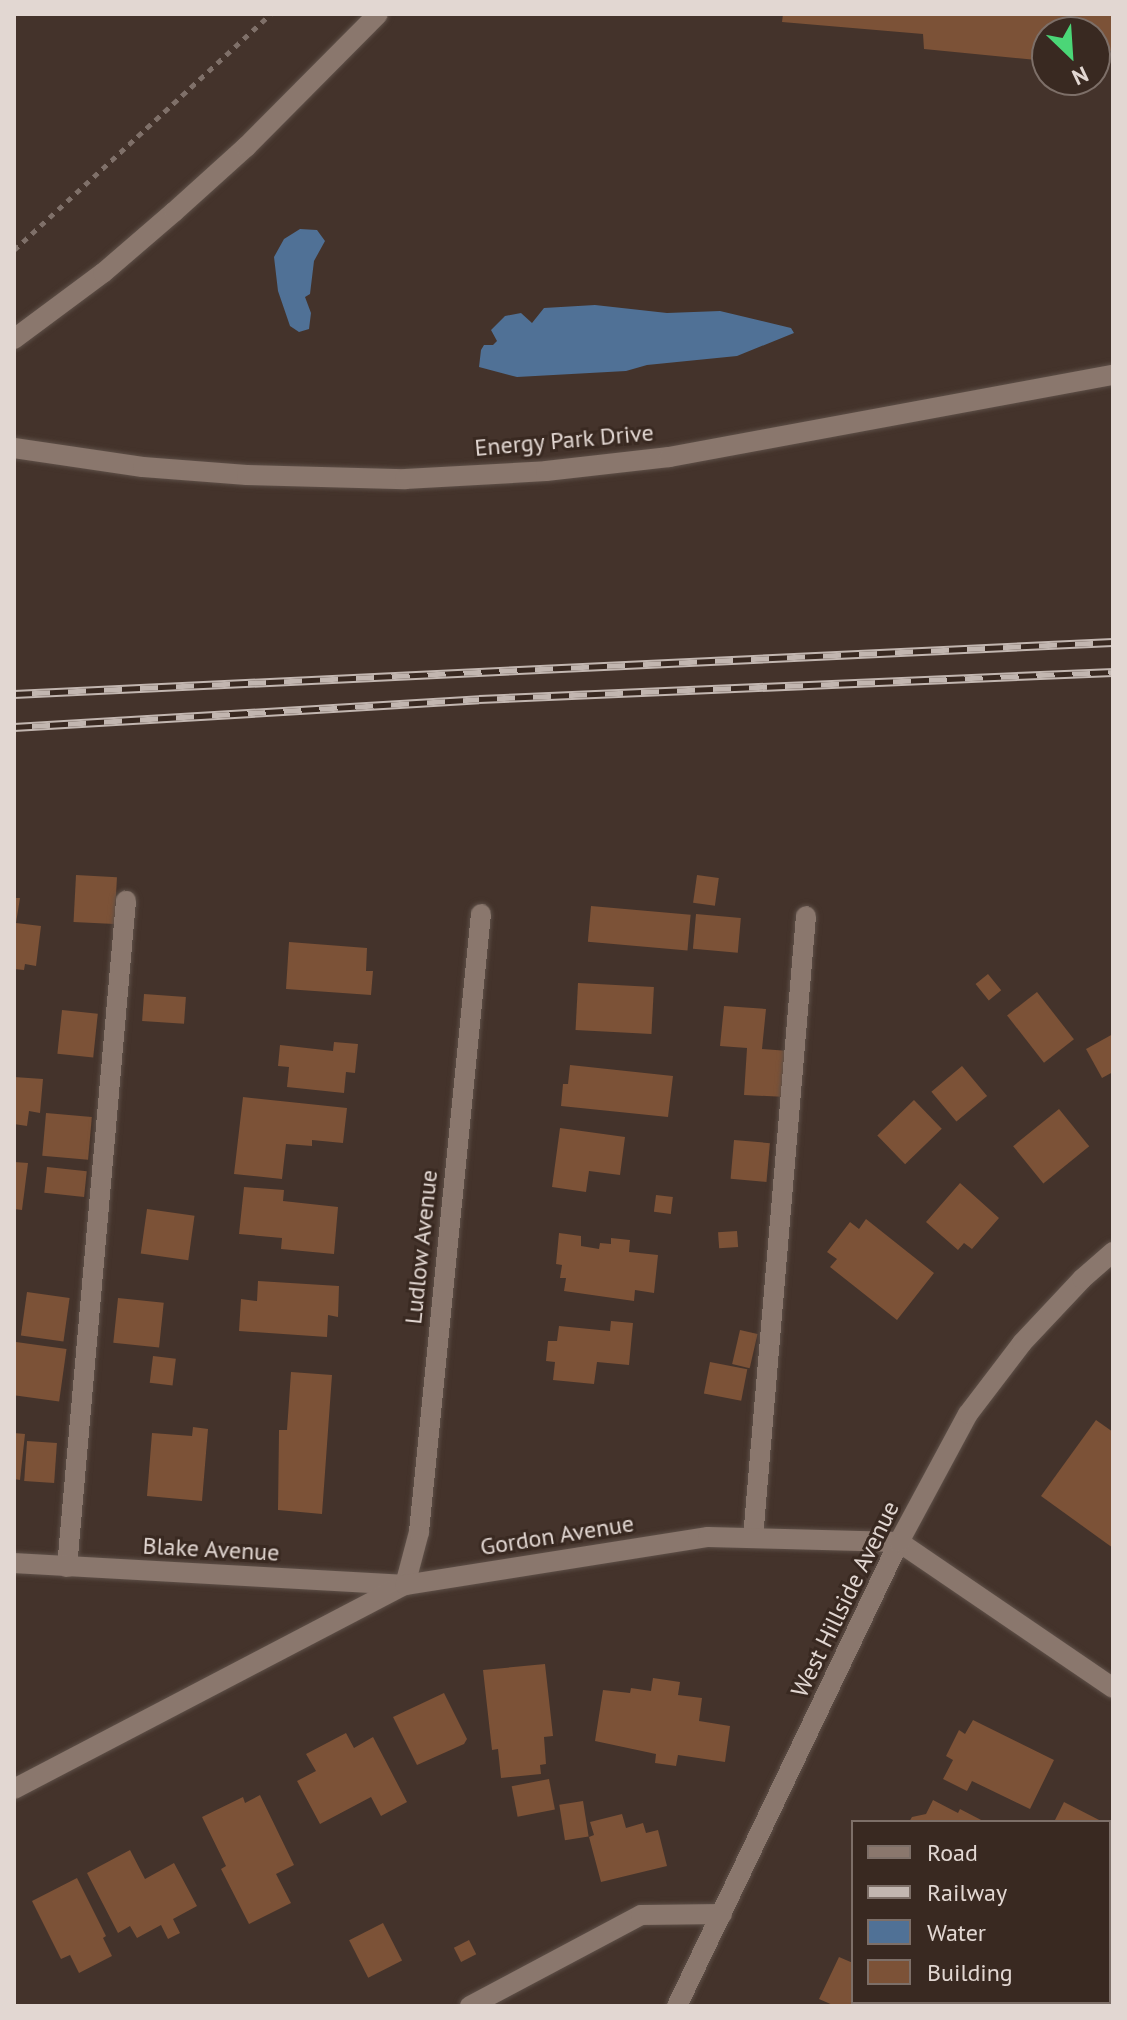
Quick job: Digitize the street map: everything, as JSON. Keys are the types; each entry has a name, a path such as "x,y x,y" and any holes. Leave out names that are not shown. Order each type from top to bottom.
{"street":[{"path":"14,339 103,273 174,212 310,84 378,14"},
{"name":"Energy Park Drive","path":"14,448 143,467 247,475 405,479 546,471 669,457 1113,375"},
{"path":"67,1567 126,901"},
{"name":"Ludlow Avenue","path":"405,1585 419,1532 481,914"},
{"path":"753,1538 806,916"},
{"name":"West Hillside Avenue","path":"677,2006 899,1542 968,1414 1022,1343 1082,1279 1113,1252"},
{"name":"Gordon Avenue","path":"14,1789 405,1585 708,1537 899,1542"},
{"path":"899,1542 1113,1688"},
{"name":"Blake Avenue","path":"14,1563 405,1585"},
{"path":"470,2006 641,1915 722,1914"}],"path":[{"path":"14,250 271,14"}],"water":[{"path":"300,229 317,230 325,241 314,261 310,294 305,297 311,313 309,329 299,332 290,326 278,291 274,257 284,239"},
{"path":"595,305 667,313 720,311 791,328 794,333 737,356 647,365 626,371 517,377 479,367 484,345 493,345 497,341 491,330 505,316 521,313 532,323 544,308"}],"building":[{"path":"783,14 1113,14 1113,51 1111,16 1031,16 1031,59 924,49 923,34 782,22"},
{"path":"76,875 117,877 114,924 74,922"},
{"path":"697,875 719,878 715,906 693,903"},
{"path":"14,898 20,898 16,923 41,926 36,966 25,964 24,970 14,969"},
{"path":"591,906 691,915 687,951 588,942"},
{"path":"696,914 741,918 738,953 693,949"},
{"path":"289,942 367,948 366,971 373,971 371,995 286,989"},
{"path":"988,974 1001,990 989,1000 976,984"},
{"path":"578,983 654,987 651,1034 576,1030"},
{"path":"1037,992 1074,1039 1044,1063 1007,1015"},
{"path":"144,994 186,997 184,1024 142,1021"},
{"path":"724,1006 766,1009 762,1049 789,1051 786,1097 744,1095 747,1048 720,1046"},
{"path":"62,1010 98,1014 93,1058 57,1054"},
{"path":"1113,1034 1113,1072 1102,1078 1086,1049"},
{"path":"334,1042 358,1044 355,1073 346,1072 344,1093 287,1087 289,1067 278,1066 280,1045 333,1051"},
{"path":"570,1065 673,1076 668,1117 561,1106 563,1084 568,1084"},
{"path":"962,1066 987,1096 956,1122 931,1092"},
{"path":"14,1077 43,1079 40,1113 29,1111 27,1126 14,1124"},
{"path":"243,1097 347,1108 343,1143 312,1140 312,1146 286,1144 282,1179 234,1174"},
{"path":"914,1100 942,1129 905,1164 877,1135"},
{"path":"1059,1109 1089,1146 1043,1183 1013,1146"},
{"path":"46,1113 92,1117 88,1160 42,1156"},
{"path":"560,1128 625,1137 620,1175 589,1171 586,1192 552,1187"},
{"path":"734,1140 770,1143 766,1182 731,1179"},
{"path":"14,1162 28,1163 22,1210 14,1209"},
{"path":"47,1167 87,1171 84,1197 44,1193"},
{"path":"960,1183 999,1218 972,1249 964,1243 958,1250 926,1222"},
{"path":"244,1187 284,1190 283,1201 338,1207 334,1254 281,1249 282,1238 239,1234"},
{"path":"656,1195 673,1197 671,1214 654,1212"},
{"path":"147,1209 195,1216 188,1260 141,1254"},
{"path":"866,1219 934,1273 897,1320 830,1267 837,1259 827,1252 850,1222 859,1229"},
{"path":"737,1231 738,1247 719,1248 718,1232"},
{"path":"559,1233 581,1236 581,1246 599,1249 600,1243 611,1244 611,1238 630,1240 629,1252 658,1255 654,1293 635,1290 634,1301 564,1291 566,1278 560,1278 562,1265 556,1264"},
{"path":"258,1281 339,1286 338,1317 328,1315 327,1337 239,1331 241,1299 257,1301"},
{"path":"27,1292 70,1298 63,1342 21,1336"},
{"path":"118,1298 164,1303 159,1348 113,1343"},
{"path":"611,1321 633,1323 629,1365 597,1362 594,1384 553,1380 555,1362 546,1361 548,1341 557,1341 559,1326 610,1331"},
{"path":"740,1330 758,1334 750,1368 732,1364"},
{"path":"16,1342 67,1349 59,1402 14,1395"},
{"path":"153,1356 176,1359 173,1386 150,1383"},
{"path":"710,1362 747,1369 741,1401 704,1393"},
{"path":"291,1372 332,1375 322,1514 278,1510 279,1430 287,1430"},
{"path":"1096,1420 1113,1432 1113,1548 1041,1496"},
{"path":"193,1427 208,1429 202,1501 147,1496 152,1433 192,1436"},
{"path":"14,1433 25,1434 20,1480 14,1479"},
{"path":"27,1441 57,1443 54,1483 24,1481"},
{"path":"545,1664 553,1736 544,1737 546,1764 540,1765 541,1774 501,1778 498,1749 492,1750 483,1670"},
{"path":"653,1678 680,1682 678,1695 702,1698 699,1721 730,1726 725,1762 678,1755 676,1766 655,1763 656,1754 595,1741 603,1690 630,1693 631,1688 651,1691"},
{"path":"444,1693 467,1739 464,1744 417,1765 393,1717"},
{"path":"973,1720 1054,1760 1030,1809 972,1781 967,1791 943,1779 953,1760 946,1756 959,1730 965,1734"},
{"path":"346,1733 354,1748 373,1737 407,1802 381,1816 371,1797 320,1824 297,1781 316,1771 306,1754"},
{"path":"549,1779 555,1809 518,1817 512,1786"},
{"path":"260,1795 294,1865 276,1874 291,1903 249,1924 221,1869 226,1866 202,1817 243,1797 245,1803"},
{"path":"933,1800 958,1813 960,1809 981,1820 910,1820 926,1814"},
{"path":"583,1801 589,1837 565,1840 559,1805"},
{"path":"1064,1802 1099,1820 1055,1820"},
{"path":"622,1814 626,1828 643,1823 646,1833 658,1830 667,1866 601,1882 589,1837 594,1835 590,1822"},
{"path":"130,1850 145,1879 174,1863 197,1906 173,1919 180,1933 168,1939 161,1925 137,1938 130,1926 118,1933 87,1873"},
{"path":"1113,1857 1113,1921 1111,1920"},
{"path":"77,1878 106,1936 103,1938 112,1956 79,1973 70,1955 61,1959 32,1901"},
{"path":"383,1923 402,1960 368,1978 349,1940"},
{"path":"469,1940 476,1954 461,1962 454,1948"},
{"path":"839,1957 851,1962 851,2004 924,2004 835,2006 819,1999"}],"railway":[{"path":"14,694 1113,642"},
{"path":"14,727 479,699 1113,672"}]}
